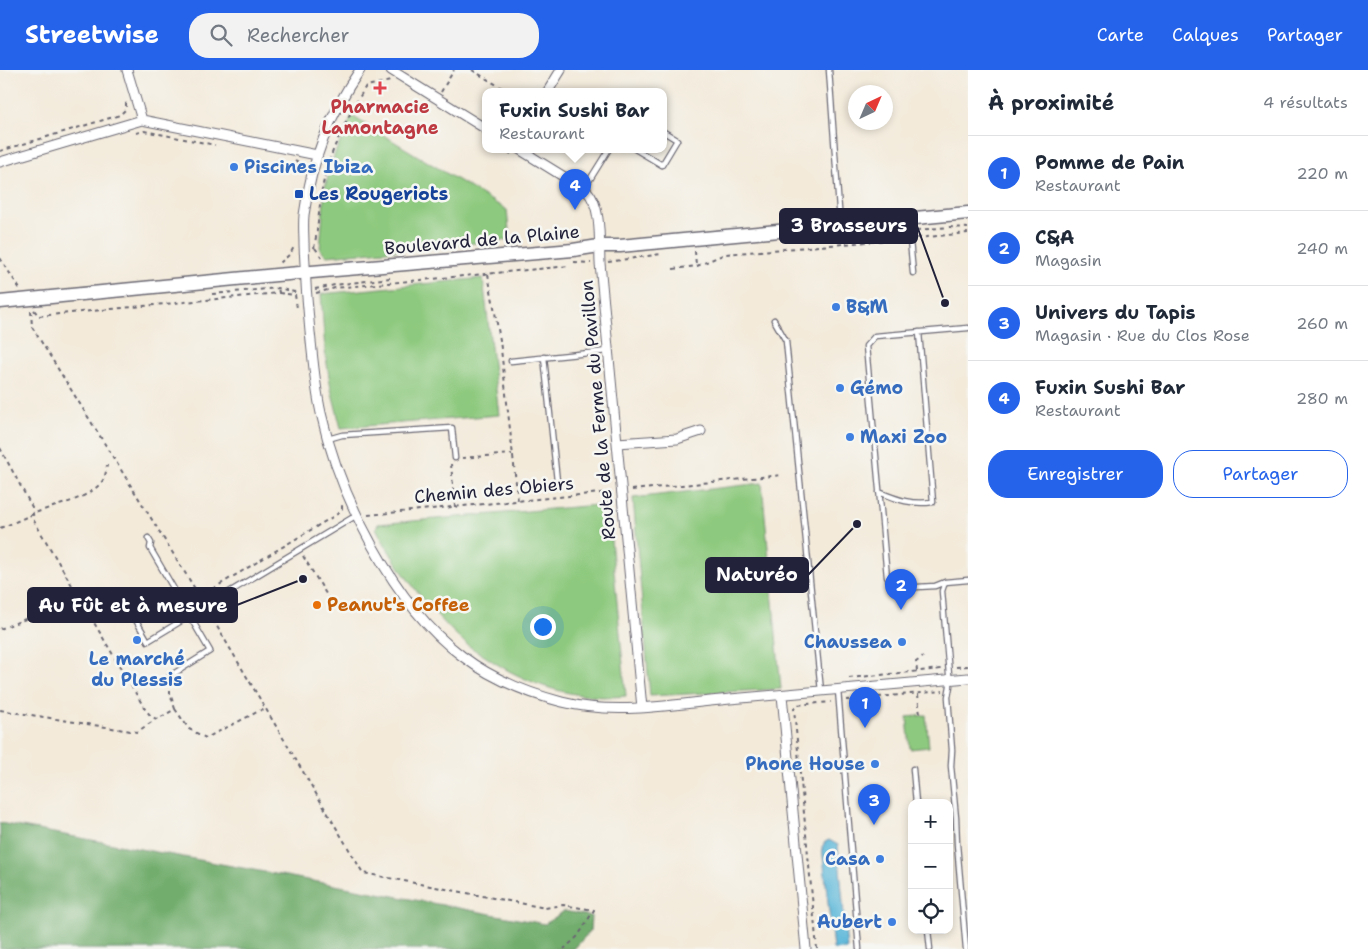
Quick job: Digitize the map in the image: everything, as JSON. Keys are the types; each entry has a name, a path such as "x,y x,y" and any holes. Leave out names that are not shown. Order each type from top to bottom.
{"main road":[{"name":"Boulevard de la Plaine","path":"0,302 276,270 305,273 573,250 599,246 620,246 968,213"}],"street":[{"path":"127,70 142,120"},
{"path":"360,70 339,104 317,155 304,218 305,273 316,383 328,439 349,498 396,584 436,633 460,655 502,680 562,702 602,709 642,708 968,678"},
{"path":"391,70 482,126"},
{"path":"550,88 561,70"},
{"path":"0,162 142,120 317,155"},
{"name":"Route de la Ferme du Pavillon","path":"526,153 584,189 592,196 596,208 642,708"},
{"path":"617,443 677,439 701,430"},
{"path":"782,695 806,949"}],"lane":[{"path":"829,70 840,224"},
{"path":"642,153 662,165 677,140 667,134"},
{"path":"584,189 606,153"},
{"path":"908,218 913,273"},
{"path":"774,320 786,340 821,692"},
{"path":"968,328 875,336 866,346 887,577 890,582 900,588 936,586 944,582 968,580"},
{"path":"879,492 900,501 918,504 933,502 919,332"},
{"path":"511,361 608,351"},
{"path":"544,357 557,481"},
{"path":"328,439 342,436 452,428 455,458"},
{"path":"174,590 133,615 148,641 358,516"},
{"path":"148,538 151,543 150,548 210,651 170,676"},
{"path":"944,582 942,591 950,680 948,697 952,750 951,766 966,949"},
{"path":"838,690 859,949"},
{"path":"913,769 916,799"},
{"path":"928,934 930,949"}],"path":[{"path":"437,98 454,70"},
{"path":"472,70 502,88"},
{"path":"294,248 314,248 322,188 336,144 351,111 366,86 392,81"},
{"path":"0,151 120,115 126,106 124,94"},
{"path":"128,135 144,131 222,146"},
{"path":"295,161 302,165 303,172"},
{"path":"673,269 697,266 725,254 968,233"},
{"path":"0,258 20,289 30,299 34,310 39,316 279,293 276,270 294,248 295,239"},
{"path":"725,248 725,254"},
{"path":"335,288 570,266"},
{"path":"488,274 500,340 518,501"},
{"path":"295,295 298,314"},
{"path":"30,299 32,327 199,596 203,608 363,873 545,908 563,905 594,910 578,936 564,949"},
{"path":"0,448 32,507 34,521 145,709 156,718"},
{"path":"455,507 450,459 513,454"},
{"path":"0,528 77,498 96,488 106,473 107,466"},
{"name":"Chemin des Obiers","path":"358,516 782,475"},
{"path":"199,596 339,513 342,509 342,501"},
{"path":"299,550 334,607"},
{"path":"0,629 79,598"},
{"path":"170,676 170,693 176,709 189,729 206,738 265,708"},
{"path":"0,710 137,732 156,718 176,709"}],"green space":[{"path":"352,116 507,210 510,240 327,256 320,249 325,187 335,153"},
{"path":"483,278 499,415 341,428 331,389 325,351 321,294"},
{"path":"762,483 781,689 650,696 633,498"},
{"path":"609,504 626,696 589,696 553,689 518,676 472,648 439,617 415,589 404,575 376,528 378,524"},
{"path":"926,715 929,747 910,749 907,717"},
{"path":"0,823 545,924 564,911 591,916 590,931 574,949 0,949"}],"water":[{"path":"829,840 838,845 847,949 833,949 822,847"}],"place":[{"name":"Pharmacie Lamontagne","path":"380,88"},
{"name":"Piscines Ibiza","path":"234,167"},
{"name":"Les Rougeriots","path":"299,194"},
{"name":"Fuxin Sushi Bar","path":"575,210"},
{"name":"3 Brasseurs","path":"945,303"},
{"name":"B&M","path":"836,307"},
{"name":"Gémo","path":"840,388"},
{"name":"Maxi Zoo","path":"850,437"},
{"name":"Naturéo","path":"857,524"},
{"name":"Au Fût et à mesure","path":"303,579"},
{"name":"Peanut's Coffee","path":"317,605"},
{"name":"C&A","path":"901,610"},
{"name":"Le marché du Plessis","path":"137,640"},
{"name":"Chaussea","path":"902,642"},
{"name":"Pomme de Pain","path":"865,728"},
{"name":"Phone House","path":"875,764"},
{"name":"Univers du Tapis","path":"874,825"},
{"name":"Casa","path":"880,859"},
{"name":"Aubert","path":"892,922"}]}
